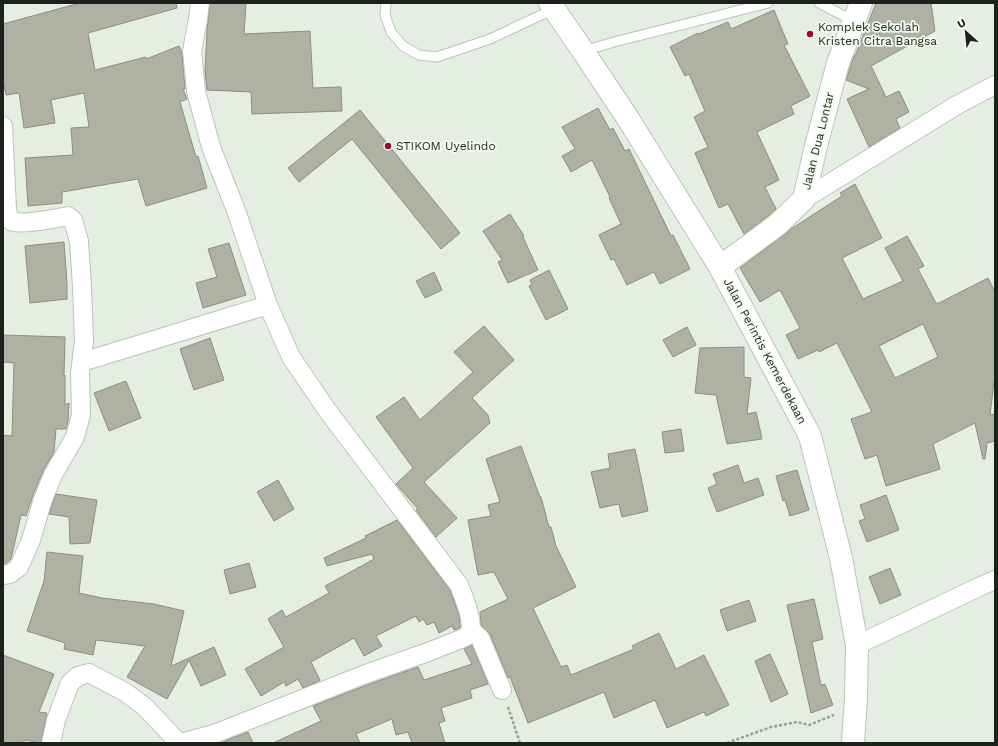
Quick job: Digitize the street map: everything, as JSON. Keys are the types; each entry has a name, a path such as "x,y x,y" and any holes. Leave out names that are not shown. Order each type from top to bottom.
{"street":[{"path":"51,743 56,720 70,683 78,676 89,673 124,692 145,707 180,743 214,734 363,675 461,639 467,636 471,630 471,620 467,605 459,585 327,410 291,357 268,304 237,213 211,147 196,91 192,51 200,3"},
{"name":"Jalan Perintis Kemerdekaan","path":"552,6 627,117 720,267 810,436 841,558 858,644 853,743"},
{"name":"Jalan Dua Lontar","path":"720,267 777,225 804,200 816,146 838,64 857,12"},
{"path":"804,200 957,105 995,86"},
{"path":"3,126 7,209 11,221 16,223 68,216 76,228 79,241 84,341 80,373 81,415 75,437 42,499 31,540 19,567 10,574 3,575"},
{"path":"82,362 268,304"},
{"path":"858,644 995,580"},
{"path":"471,630 480,638 502,690"}],"lane":[{"path":"386,3 385,15 391,32 403,46 419,55 438,57 490,39 552,6"},
{"path":"583,51 768,3"},
{"path":"819,3 857,12"}],"path":[{"path":"502,690 520,743"},
{"path":"726,743 771,727 797,722 809,725 856,706"}],"building":[{"path":"80,3 176,3 177,8 88,33 95,70 146,57 146,59 179,46 182,53 185,89 183,89 187,99 180,102 196,157 198,156 207,188 146,206 138,179 62,192 62,203 28,206 25,158 73,155 71,128 89,127 84,93 51,100 55,123 24,128 19,93 6,95 3,80 3,24"},
{"path":"210,3 246,3 244,34 310,31 313,88 341,87 342,111 252,114 251,92 207,90 205,71"},
{"path":"876,3 931,3 935,31 871,66 886,97 899,91 909,112 896,119 900,128 869,147 847,99 869,89 846,80 854,56"},
{"path":"774,10 788,44 784,45 810,96 791,106 794,114 757,132 779,180 765,187 776,209 744,234 728,204 719,208 695,153 708,147 694,117 705,111 689,74 685,76 670,47 698,33 699,34 728,22 731,29"},
{"path":"598,108 610,130 613,128 625,151 629,149 671,236 673,235 690,269 660,284 654,272 627,285 614,259 611,260 599,235 621,224 592,160 571,172 562,156 575,149 562,127"},
{"path":"360,110 460,233 441,249 352,139 299,182 288,168"},
{"path":"855,184 882,238 842,258 863,299 903,281 885,248 907,236 924,266 918,269 936,303 939,303 988,278 995,292 995,374 990,415 995,414 995,441 987,443 985,459 983,459 975,423 933,444 940,469 886,486 877,455 865,459 851,419 872,412 837,343 819,352 818,350 798,359 786,335 800,328 780,290 760,302 740,268 791,229 842,196 840,193","holes":["923,324 938,357 895,378 879,346"]},
{"path":"510,214 524,236 523,237 538,270 508,283 498,262 502,260 483,231"},
{"path":"64,242 67,299 30,303 25,246"},
{"path":"229,243 246,295 203,308 196,283 217,277 208,249"},
{"path":"549,270 568,309 546,320 529,286 532,284 530,280"},
{"path":"434,272 442,290 425,298 416,281"},
{"path":"484,326 514,360 472,398 488,415 490,423 424,482 457,518 436,537 416,510 418,509 396,484 413,468 376,417 404,397 420,420 473,372 454,352"},
{"path":"687,327 696,345 673,357 663,340"},
{"path":"3,335 65,337 65,405 69,403 66,429 56,429 54,452 43,471 26,516 21,515 11,559 5,564 3,564 3,435 12,436 14,363 3,362"},
{"path":"210,338 224,380 194,390 180,349"},
{"path":"744,347 744,377 751,378 747,414 756,412 762,439 727,444 716,395 695,393 700,348"},
{"path":"126,381 141,418 109,431 94,393"},
{"path":"681,429 684,451 665,453 662,432"},
{"path":"521,446 541,497 556,546 576,587 533,608 561,667 567,665 571,675 634,649 632,646 659,633 676,669 704,655 729,705 706,716 704,712 667,728 655,700 614,718 604,692 528,723 510,677 508,678 490,634 481,625 480,612 508,599 494,572 478,575 468,520 491,516 488,505 500,502 486,459"},
{"path":"635,449 648,511 622,517 619,504 600,508 591,472 610,468 608,454"},
{"path":"738,465 744,483 758,478 764,495 717,512 708,488 717,484 713,474"},
{"path":"797,470 809,510 790,516 785,500 783,501 776,476"},
{"path":"278,480 294,509 274,521 257,492"},
{"path":"56,494 97,500 90,543 70,544 69,517 49,514"},
{"path":"886,495 899,530 867,542 859,521 865,519 860,505"},
{"path":"397,520 450,590 459,615 460,628 454,630 452,626 439,633 434,622 427,625 423,619 419,622 416,616 376,636 382,646 364,656 354,638 311,662 320,680 317,682 303,688 298,679 286,686 284,682 261,696 245,669 284,647 268,619 282,610 286,617 329,593 325,586 374,559 372,554 327,566 324,558 366,538 365,536"},
{"path":"47,552 83,556 79,593 102,598 154,604 184,611 171,666 214,647 226,675 201,686 189,660 167,699 127,677 145,646 96,640 93,655 64,649 65,643 27,631 44,581"},
{"path":"249,563 256,587 230,594 224,570"},
{"path":"890,568 901,595 880,604 869,577"},
{"path":"814,599 823,639 812,642 821,685 825,684 833,705 811,713 787,605"},
{"path":"749,600 756,621 727,631 720,610"},
{"path":"472,645 488,684 470,690 472,698 441,708 445,721 439,723 445,743 412,743 408,732 396,735 392,719 356,734 360,743 273,743 321,721 313,706 418,667 424,680 472,664 464,649"},
{"path":"770,654 788,694 771,702 755,661"},
{"path":"3,655 54,674 39,712 47,713 41,743 24,740 24,743 3,743"},
{"path":"248,732 253,743 220,743"}],"place":[{"name":"Komplek Sekolah Kristen Citra Bangsa","path":"810,34"},
{"name":"STIKOM Uyelindo","path":"388,146"}]}
